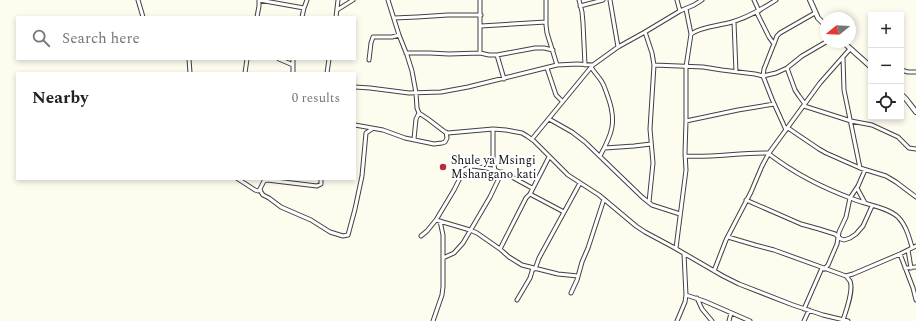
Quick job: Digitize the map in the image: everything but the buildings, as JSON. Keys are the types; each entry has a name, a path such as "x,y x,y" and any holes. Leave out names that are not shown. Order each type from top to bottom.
{"street":[{"path":"138,0 143,16"},
{"path":"257,16 259,0 304,8"},
{"path":"302,16 307,0"},
{"path":"336,16 338,0"},
{"path":"337,10 353,0"},
{"path":"388,0 412,71 419,113 416,119 414,140"},
{"path":"480,0 480,53"},
{"path":"546,0 547,33 557,65"},
{"path":"579,0 583,23 585,64"},
{"path":"580,6 603,0"},
{"path":"610,0 618,47"},
{"path":"677,0 680,11"},
{"path":"532,139 592,66 618,47 702,0"},
{"path":"754,0 769,37 774,44"},
{"path":"691,34 698,30 734,22 758,12 776,0"},
{"path":"810,0 815,13 820,20"},
{"path":"676,248 686,170 686,66 691,34 686,9"},
{"path":"815,13 777,36 764,68 763,76 774,104 787,129 819,149 860,168 886,176 916,197"},
{"path":"394,18 481,15"},
{"path":"480,26 546,22"},
{"path":"734,22 736,72"},
{"path":"645,32 652,53 654,65 650,129 653,163 649,202"},
{"path":"369,60 373,37 392,37 399,35"},
{"path":"654,65 703,67 763,76 776,73 787,68 802,56 820,46"},
{"path":"406,53 480,53 498,55 535,48 553,50"},
{"path":"714,271 728,237 762,166 769,154 820,84 850,49 868,64"},
{"path":"498,55 504,79"},
{"path":"843,58 844,90 860,168"},
{"path":"189,60 190,72"},
{"path":"245,72 247,60"},
{"path":"281,60 293,65"},
{"path":"293,60 293,72"},
{"path":"327,72 329,60"},
{"path":"356,88 416,93 441,92 468,88 557,65 585,64 592,66 603,83 613,114 612,126 605,148 600,156"},
{"path":"547,68 556,95 562,101"},
{"path":"787,68 795,90 805,105 851,121 872,125 898,138 909,148 916,149"},
{"path":"904,71 916,72"},
{"path":"904,97 916,112"},
{"path":"686,121 774,104"},
{"path":"419,113 446,132 454,133 493,129 522,133 532,139 568,175 604,199 636,226 722,276 792,306 848,321"},
{"path":"549,119 572,132 585,142 652,205 680,214"},
{"path":"356,125 383,130 405,138 434,144 442,143 446,140 446,132"},
{"path":"264,180 260,189 263,196 285,209 312,220 330,232 343,236 348,235 362,176 366,134 372,129"},
{"path":"493,129 495,170"},
{"path":"605,148 651,144"},
{"path":"685,156 698,157 748,153 769,154 781,164 815,183 865,204 890,211 899,218 914,247 846,276"},
{"path":"500,249 549,156"},
{"path":"421,236 436,220 464,170 469,167 473,166 502,172 532,188"},
{"path":"804,309 823,268 828,265 837,244 839,230 846,217 850,198 857,188 865,170"},
{"path":"443,258 457,250 463,243 490,197 502,172"},
{"path":"239,180 254,190 258,191 260,189"},
{"path":"270,180 317,186 321,184 321,180"},
{"path":"517,300 580,183"},
{"path":"857,188 865,204"},
{"path":"530,194 564,212"},
{"path":"571,293 604,199"},
{"path":"746,200 801,224 835,234 844,240 856,234 863,226 872,206"},
{"path":"433,321 442,295 443,235 438,215"},
{"path":"436,220 477,233 500,249 515,262 522,265 558,274 578,276"},
{"path":"728,237 774,250 846,276 851,285 850,299 843,320"},
{"path":"908,250 911,268"},
{"path":"677,321 685,302 686,295 684,254"},
{"path":"900,254 916,300"},
{"path":"905,268 916,267"},
{"path":"686,295 697,298 750,321"},
{"path":"697,298 702,309 712,321"},
{"path":"804,321 809,310"},
{"path":"729,321 731,313"}],"place":[{"name":"Shule ya Msingi Mshangano kati","path":"443,167"}]}
